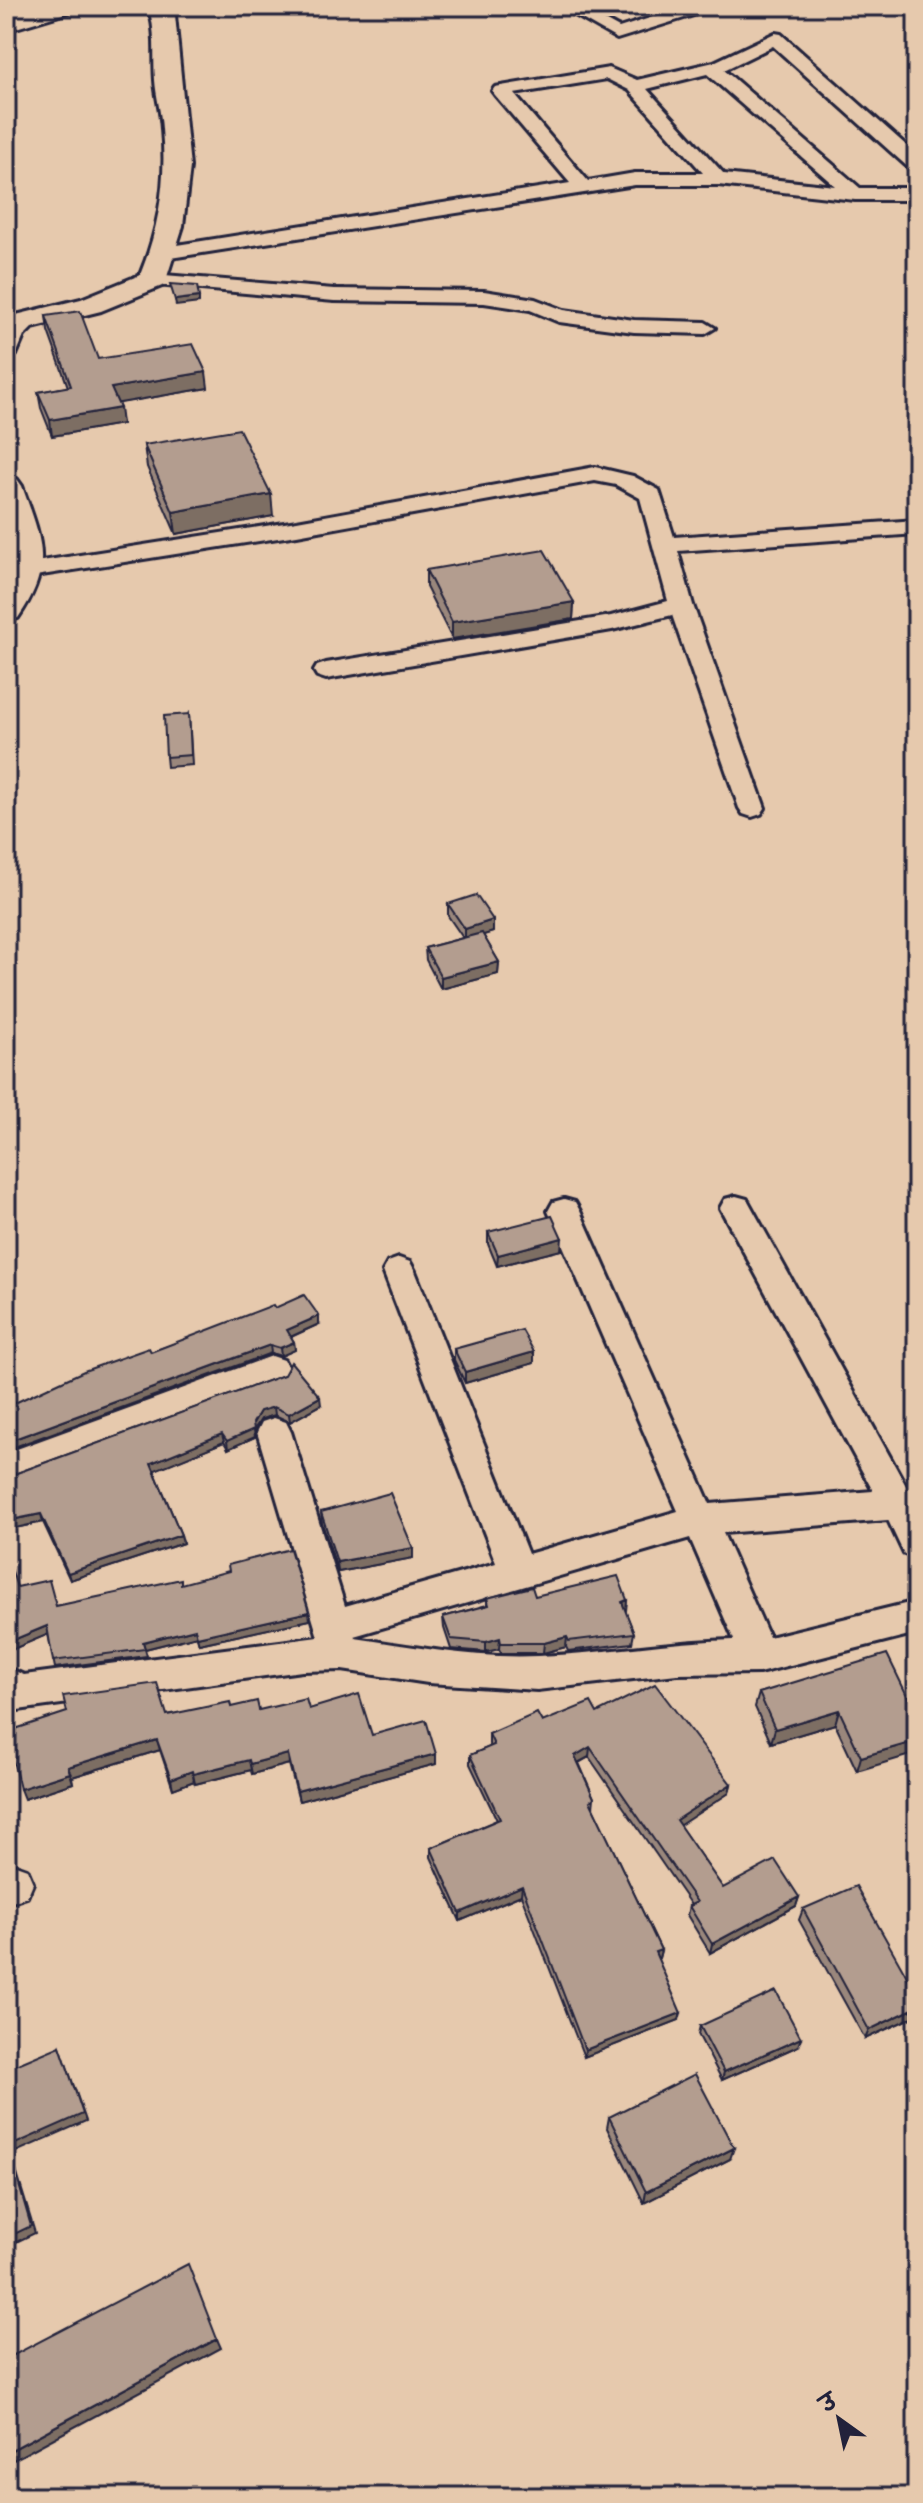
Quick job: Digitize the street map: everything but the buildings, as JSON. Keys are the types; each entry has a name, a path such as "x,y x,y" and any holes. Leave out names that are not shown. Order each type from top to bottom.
{"street":[{"path":"6,24 65,6"},
{"path":"152,280 164,253 175,183 176,132 167,79 168,38 160,6"},
{"path":"567,6 617,34 680,9 704,6"},
{"path":"635,86 712,69 775,38 917,165"},
{"path":"712,69 855,194"},
{"path":"582,185 501,91 609,73 635,86 718,179"},
{"path":"164,253 635,179 718,179 855,194 917,194"},
{"path":"6,349 10,333 22,322 91,305 152,280 334,295 484,297 535,305 559,316 634,326 705,328"},
{"path":"29,570 297,528 595,474 622,478 637,484 651,495 681,605 752,808"},
{"path":"6,486 28,550 29,570 6,611"},
{"path":"665,545 917,527"},
{"path":"326,671 612,623 681,605"},
{"path":"736,1208 917,1543"},
{"path":"564,1211 759,1656"},
{"path":"399,1271 517,1571"},
{"path":"6,1468 272,1370"},
{"path":"274,1432 336,1640"},
{"path":"6,1684 18,1693 59,1690 154,1673 302,1654 517,1571 701,1520 898,1504"},
{"path":"336,1640 428,1666 537,1673 677,1657 759,1656 917,1617"}]}
